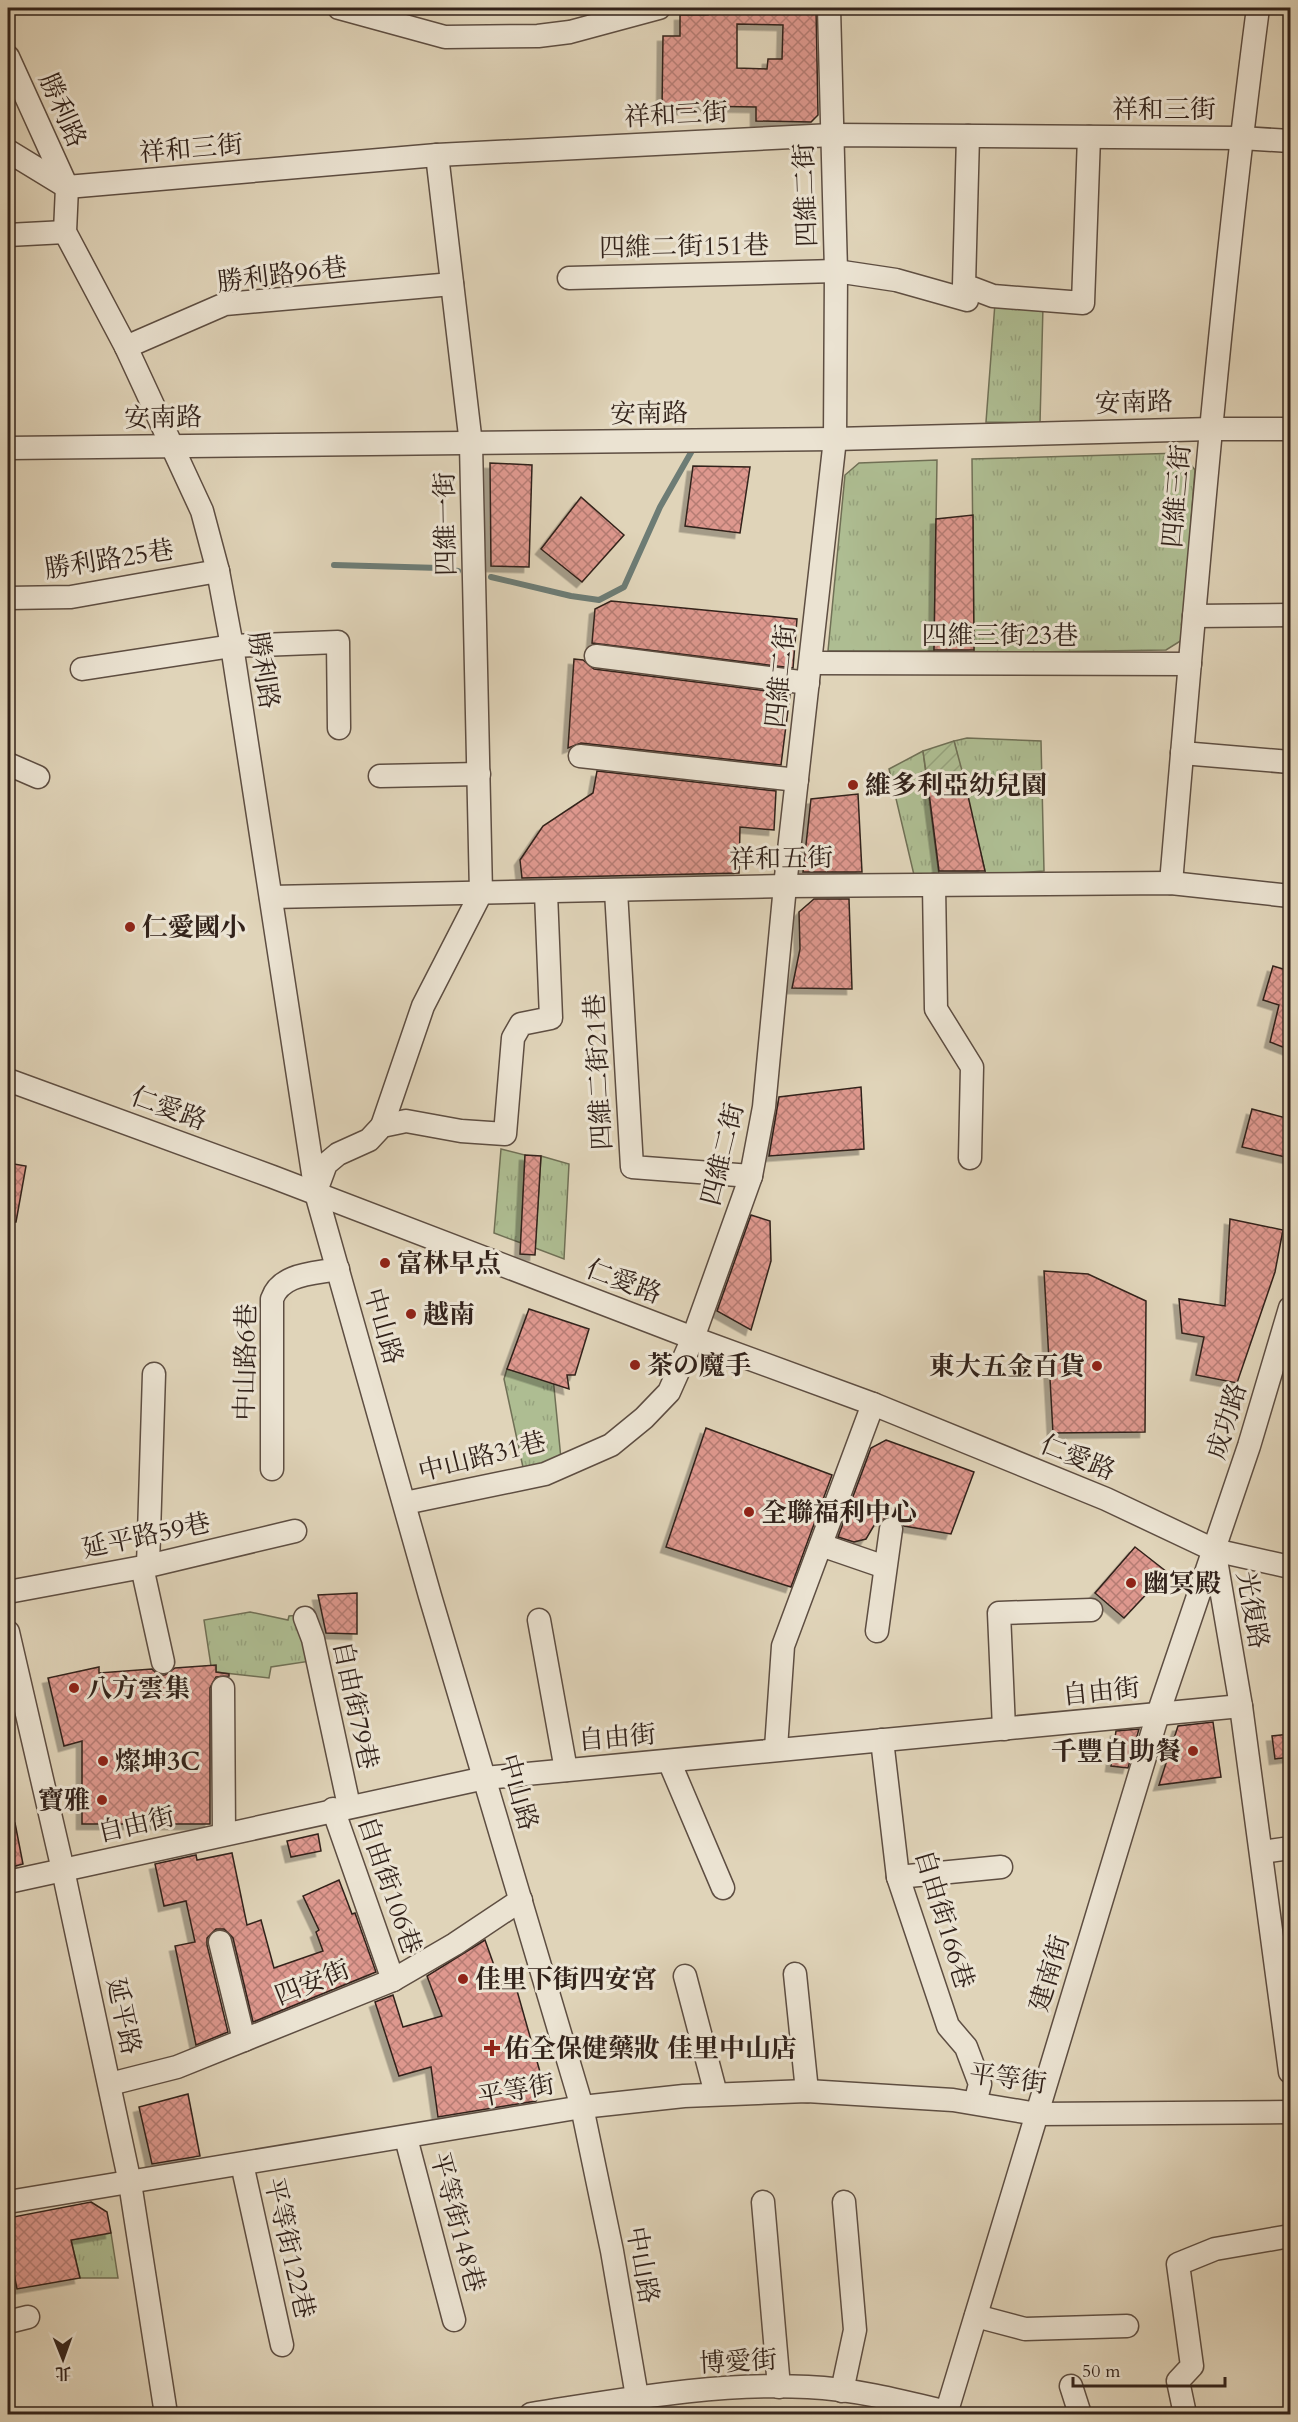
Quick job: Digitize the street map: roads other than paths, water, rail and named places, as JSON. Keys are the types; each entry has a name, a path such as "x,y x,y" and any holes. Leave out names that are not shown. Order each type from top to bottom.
{"street":[{"path":"339,8 445,37 538,36 570,32 659,8"},
{"name":"四維二街","path":"693,1338 751,1176 764,1107 785,886 835,440 836,271 829,8"},
{"name":"四維三街","path":"1171,883 1210,429 1241,138 1258,8"},
{"name":"勝利路","path":"8,57 67,187 65,232 126,347 202,511 218,571 232,646 316,1193"},
{"name":"祥和三街","path":"67,187 437,156 832,135 1241,138 1290,141"},
{"path":"968,136 964,285 993,296 1083,303 1089,137"},
{"name":"勝利路","path":"8,151 67,187"},
{"name":"四維一街","path":"437,156 471,444 481,893"},
{"path":"8,236 65,232"},
{"name":"四維二街151巷","path":"569,278 836,271 896,280 967,300"},
{"name":"勝利路96巷","path":"126,347 225,304 315,298 452,284"},
{"name":"安南路","path":"8,448 835,440 1210,429 1290,429"},
{"name":"勝利路25巷","path":"8,598 71,597 218,571"},
{"path":"1194,616 1290,615"},
{"path":"82,669 232,646 338,642 339,728"},
{"name":"四維三街23巷","path":"596,656 809,673 1190,664"},
{"path":"1182,753 1290,762"},
{"path":"580,756 797,780"},
{"path":"8,764 38,777"},
{"path":"380,776 479,774"},
{"name":"祥和五街","path":"272,897 546,893 785,886 1171,883 1290,896"},
{"path":"934,885 936,1009 972,1067 970,1158"},
{"name":"四維二街21巷","path":"616,891 632,1167 751,1176"},
{"path":"316,1193 326,1164 338,1154 369,1140 382,1126 423,1006 481,893"},
{"path":"382,1126 406,1121 461,1131 505,1134 513,1038 521,1024 551,1018 546,893"},
{"name":"仁愛路","path":"8,1080 316,1193 693,1338 873,1404 1106,1499 1214,1550 1290,1567"},
{"name":"中山路","path":"316,1193 582,2107 612,2251 639,2406"},
{"name":"中山路6巷","path":"272,1469 272,1299 276,1287 290,1279 338,1269"},
{"name":"成功路","path":"1214,1550 1249,1446 1290,1308"},
{"name":"中山路31巷","path":"405,1503 545,1474 611,1445 644,1418 669,1392 693,1338"},
{"path":"154,1374 145,1566 163,1662"},
{"path":"776,1748 783,1646 873,1404"},
{"path":"877,1631 891,1529"},
{"name":"延平路59巷","path":"8,1592 145,1566 295,1531"},
{"path":"821,1545 885,1567"},
{"name":"光復路","path":"1214,1550 1241,1706 1290,2072"},
{"name":"建南街","path":"947,2413 1158,1714 1214,1550"},
{"path":"1004,1729 999,1613 1091,1610"},
{"name":"自由街79巷","path":"305,1618 313,1639 341,1808"},
{"path":"539,1620 566,1770"},
{"name":"延平路","path":"8,1632 63,1870 130,2183 166,2415"},
{"path":"223,1688 224,1834"},
{"name":"自由街","path":"8,1882 485,1778 669,1761 776,1748 1241,1706"},
{"name":"自由街166巷","path":"882,1740 898,1877 948,2026 966,2047 980,2084 975,2103"},
{"path":"669,1761 723,1888"},
{"name":"自由街106巷","path":"341,1808 393,1980"},
{"path":"1262,1852 1290,1848"},
{"path":"898,1877 1001,1867"},
{"name":"四安街","path":"110,2085 177,2067 393,1980 455,1944 521,1900"},
{"path":"220,1942 244,2040"},
{"path":"795,1974 807,2091"},
{"path":"685,1976 717,2094"},
{"name":"平等街","path":"8,2202 406,2138 582,2107 717,2094 807,2091 975,2103 1037,2114 1290,2112"},
{"name":"平等街148巷","path":"406,2138 454,2320"},
{"name":"平等街122巷","path":"242,2164 282,2345"},
{"path":"763,2202 779,2387"},
{"path":"842,2391 855,2330 844,2202"},
{"path":"1185,2415 1178,2381 1192,2366 1178,2264 1215,2249 1290,2236"},
{"path":"976,2316 1025,2329 1127,2326"},
{"path":"1071,2386 1080,2415"},
{"name":"博愛街","path":"531,2415 639,2406 744,2387 809,2387 842,2391 886,2397 947,2413"}],"waterway":[{"path":"491,577 571,596 599,600 624,587 660,507 693,449"},
{"path":"334,565 440,568 458,571"}],"place":[{"name":"維多利亞幼兒園","path":"853,785"},
{"name":"仁愛國小","path":"130,927"},
{"name":"富林早点","path":"385,1263"},
{"name":"越南","path":"411,1314"},
{"name":"茶の魔手","path":"635,1365"},
{"name":"東大五金百貨","path":"1097,1366"},
{"name":"全聯福利中心","path":"749,1512"},
{"name":"幽冥殿","path":"1131,1583"},
{"name":"八方雲集","path":"74,1688"},
{"name":"千豐自助餐","path":"1193,1751"},
{"name":"燦坤3C","path":"103,1761"},
{"name":"寶雅","path":"102,1800"},
{"name":"佳里下街四安宮","path":"463,1979"},
{"name":"佑全保健藥妝 佳里中山店","path":"492,2048"}]}
